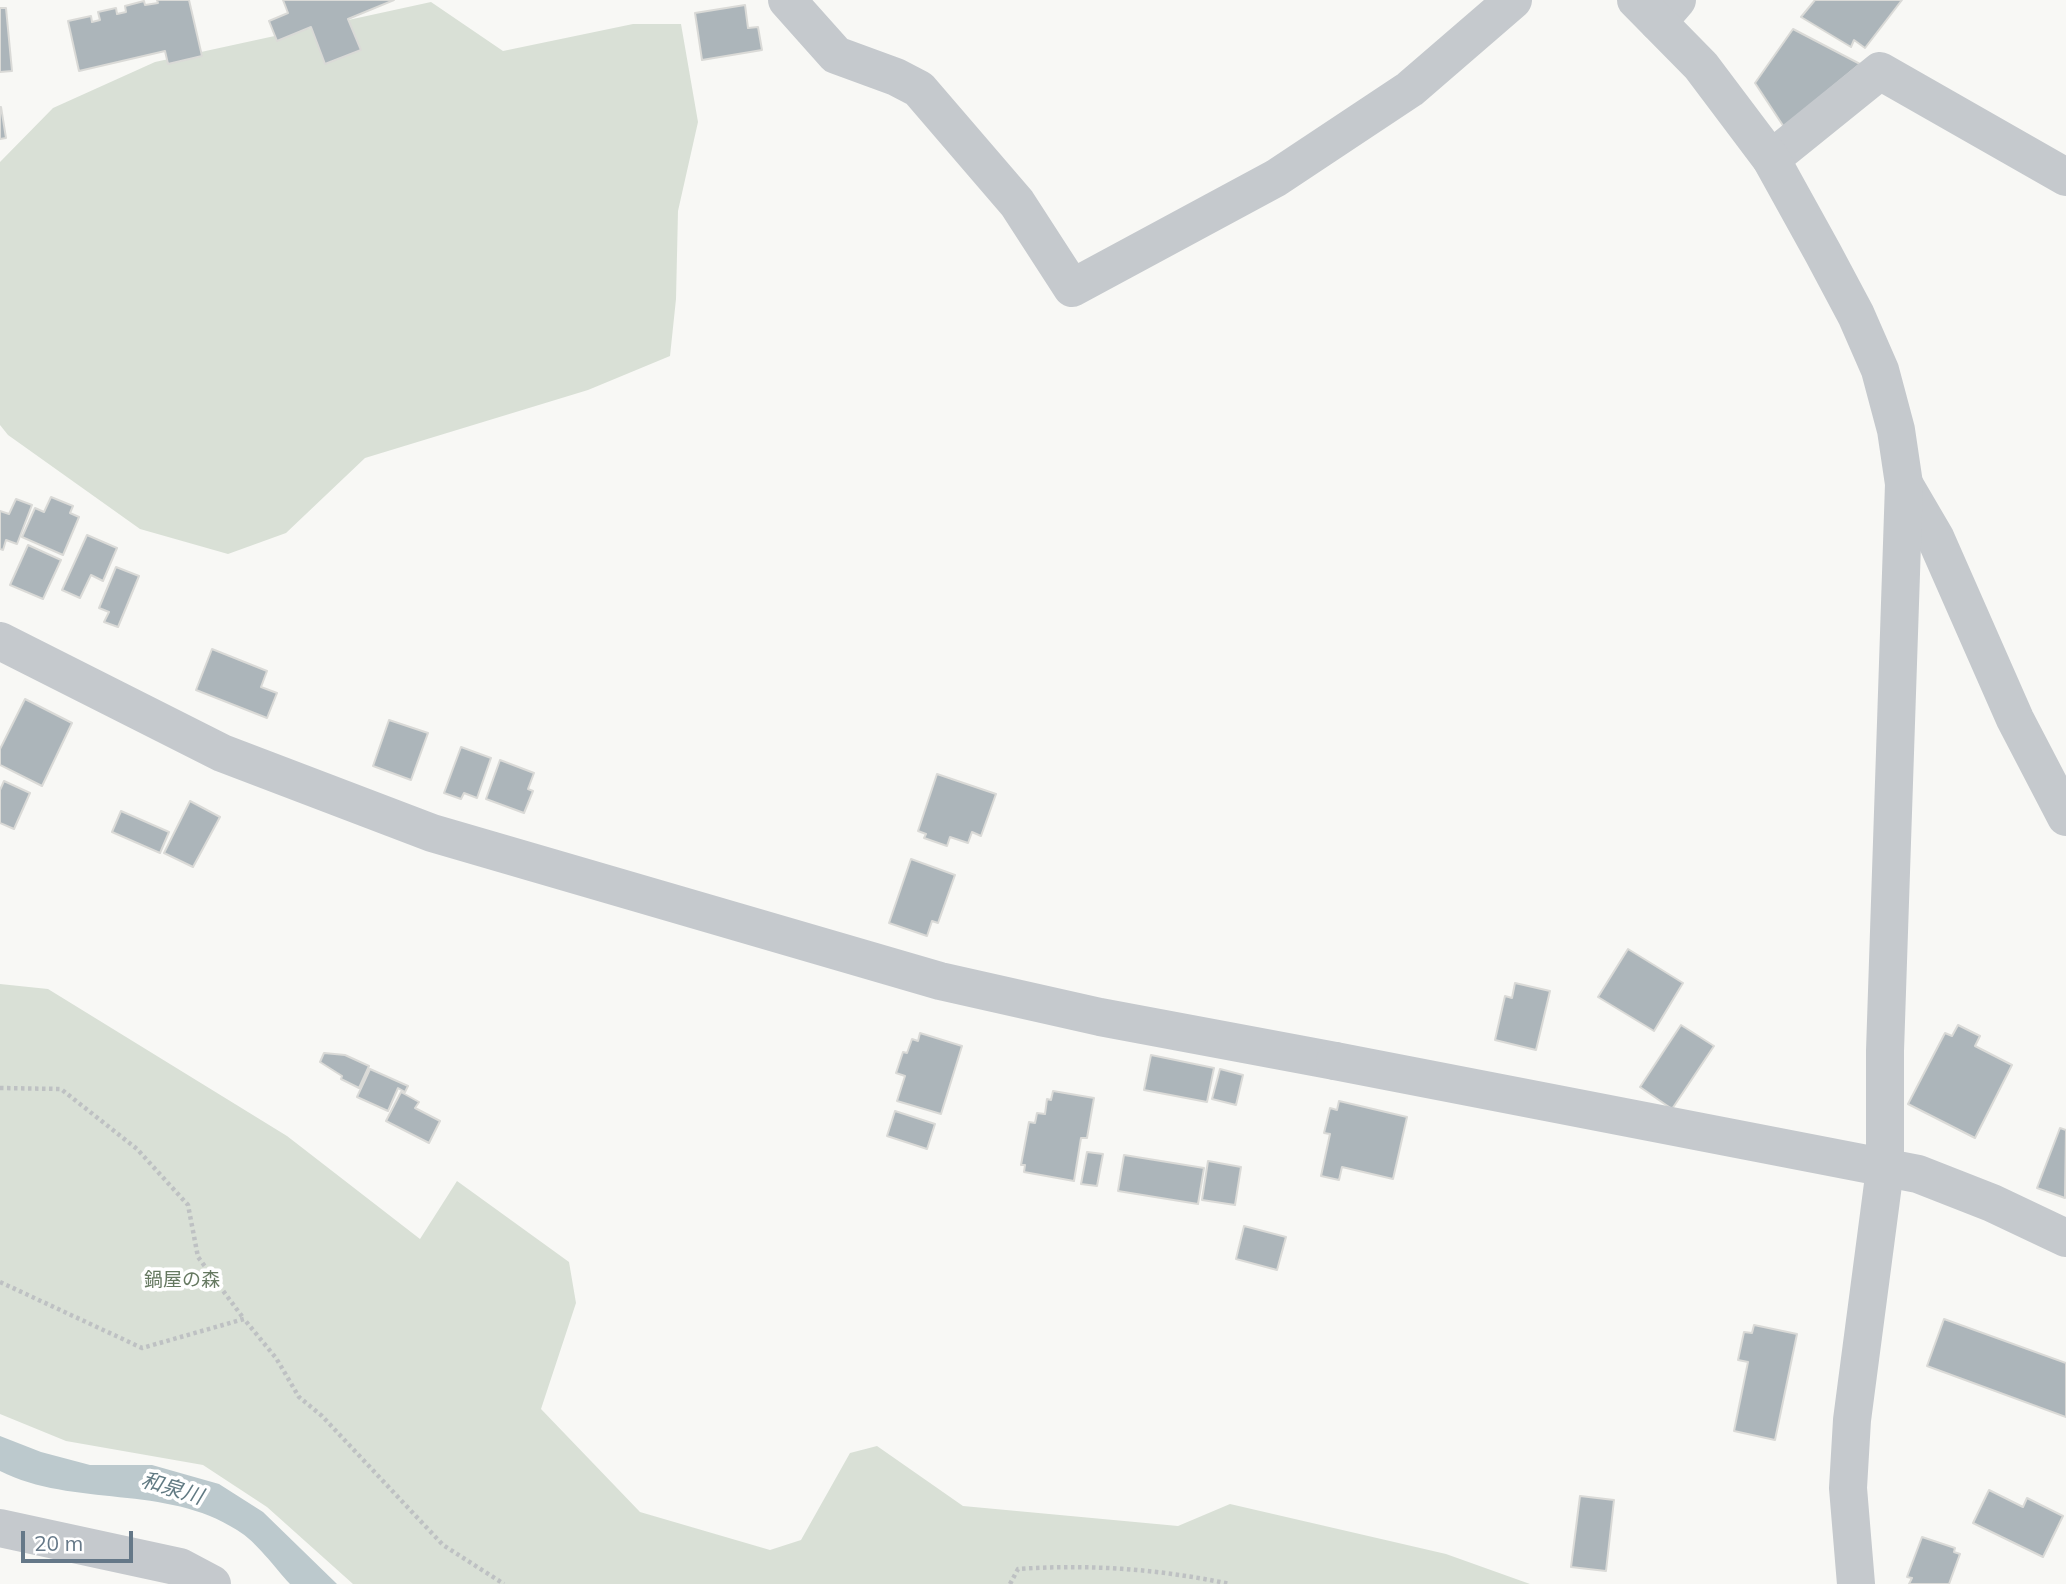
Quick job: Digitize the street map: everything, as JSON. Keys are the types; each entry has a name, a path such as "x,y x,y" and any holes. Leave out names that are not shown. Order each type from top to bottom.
{"street":[{"path":"787,0 836,55 897,77 919,89 1017,203 1072,288 1276,178 1410,89 1513,0"},
{"path":"1663,5 1701,66 1771,159 1856,315 1880,370 1896,430 1903,484 1885,1051 1885,1169 1852,1420 1848,1488 1856,1584"},
{"path":"1771,159 1880,71 2066,177"},
{"path":"1903,484 1935,537 2015,719 2066,817"},
{"path":"0,641 222,752 432,833 940,981 1100,1017 1918,1174 1992,1202 2066,1238"},
{"path":"0,1528 180,1567 199,1581"}],"path":[{"path":"0,1088 61,1089 137,1149 188,1205 198,1257 276,1358 299,1398 322,1416 443,1545 504,1584"},
{"path":"0,1282 142,1348 244,1319"},
{"path":"1010,1584 1018,1570 1065,1566 1169,1571 1230,1584"}],"green space":[{"path":"431,2 503,51 633,24 681,24 698,122 678,211 676,299 670,356 588,390 365,458 286,533 228,554 140,529 8,435 0,425 0,162 53,108 155,62"},
{"name":"鍋屋の森","path":"0,984 48,989 287,1136 420,1239 457,1181 569,1262 576,1303 541,1409 640,1512 770,1550 801,1540 850,1453 877,1446 963,1506 1178,1526 1230,1504 1446,1554 1530,1584 353,1584 267,1507 203,1465 66,1441 0,1414"}],"water":[{"name":"和泉川","path":"0,1436 41,1452 90,1465 152,1465 219,1484 263,1512 337,1584 290,1584 244,1535 209,1516 150,1501 58,1489 0,1471"}],"building":[{"path":"157,0 189,0 202,56 168,64 165,51 79,71 68,21 91,16 92,22 100,20 98,12 116,8 117,14 126,12 125,6 144,1 145,5 158,3"},
{"path":"283,0 394,0 348,19 361,50 325,64 311,27 277,41 269,21 288,13"},
{"path":"1815,0 1902,0 1865,48 1854,40 1851,47 1801,17"},
{"path":"745,5 748,28 758,27 762,50 702,60 695,13"},
{"path":"0,8 6,8 12,71 0,72"},
{"path":"1793,29 1860,64 1784,127 1755,83"},
{"path":"0,107 6,138 0,139"},
{"path":"51,497 73,506 70,513 79,517 63,555 22,537 35,508 44,512"},
{"path":"16,499 32,505 17,544 6,540 3,550 0,549 0,511 9,514"},
{"path":"87,535 117,548 103,581 91,575 80,598 62,590"},
{"path":"28,545 61,560 43,599 10,585"},
{"path":"116,567 139,576 118,627 104,622 109,612 99,608"},
{"path":"212,649 267,671 261,687 277,693 267,718 196,690"},
{"path":"25,699 72,723 42,786 0,765 0,749"},
{"path":"389,720 428,733 411,780 373,766"},
{"path":"461,747 491,758 477,798 464,793 461,799 444,793"},
{"path":"500,760 534,773 528,789 533,791 524,813 486,799"},
{"path":"937,774 996,794 981,836 972,832 968,843 950,837 947,846 924,838 926,834 918,831"},
{"path":"4,781 30,793 14,829 0,823 0,790"},
{"path":"190,801 220,817 193,867 164,853"},
{"path":"121,811 169,832 160,853 112,832"},
{"path":"911,859 955,875 938,923 932,921 927,936 889,923"},
{"path":"1628,949 1683,983 1654,1031 1598,997"},
{"path":"1515,983 1550,991 1536,1050 1495,1040 1505,996 1512,998"},
{"path":"1681,1025 1714,1046 1672,1109 1640,1087"},
{"path":"1958,1025 1980,1036 1975,1046 2012,1065 1975,1138 1908,1104 1945,1033 1952,1036"},
{"path":"920,1033 962,1046 941,1114 897,1101 905,1076 896,1073 903,1052 907,1053 912,1039 918,1041"},
{"path":"324,1053 345,1055 369,1066 359,1088 341,1079 342,1076 320,1062"},
{"path":"1151,1055 1214,1068 1207,1102 1144,1090"},
{"path":"370,1069 408,1086 405,1092 398,1088 388,1111 357,1097"},
{"path":"1220,1069 1243,1075 1236,1105 1212,1099"},
{"path":"1053,1091 1094,1098 1087,1138 1081,1138 1074,1181 1024,1172 1025,1165 1021,1165 1029,1122 1035,1123 1037,1113 1045,1114 1047,1099 1051,1100"},
{"path":"401,1092 419,1102 415,1108 440,1121 429,1143 386,1121"},
{"path":"1339,1101 1407,1117 1393,1179 1342,1167 1339,1180 1321,1176 1330,1134 1324,1133 1330,1108 1337,1110"},
{"path":"895,1111 935,1124 927,1149 887,1136"},
{"path":"2060,1128 2066,1130 2065,1198 2037,1188"},
{"path":"1087,1152 1103,1154 1097,1186 1081,1184"},
{"path":"1124,1155 1204,1168 1198,1204 1118,1191"},
{"path":"1208,1161 1241,1167 1235,1205 1202,1200"},
{"path":"1244,1226 1286,1237 1277,1270 1236,1259"},
{"path":"1944,1319 2066,1363 2066,1417 1927,1366"},
{"path":"1754,1325 1797,1334 1775,1440 1734,1431 1748,1362 1738,1360 1744,1332 1752,1333"},
{"path":"1989,1490 2023,1507 2027,1498 2063,1516 2043,1557 1973,1523"},
{"path":"1580,1496 1614,1500 1606,1571 1571,1567"},
{"path":"1922,1537 1955,1548 1954,1552 1960,1554 1949,1584 1909,1584 1912,1578 1907,1577"}]}
